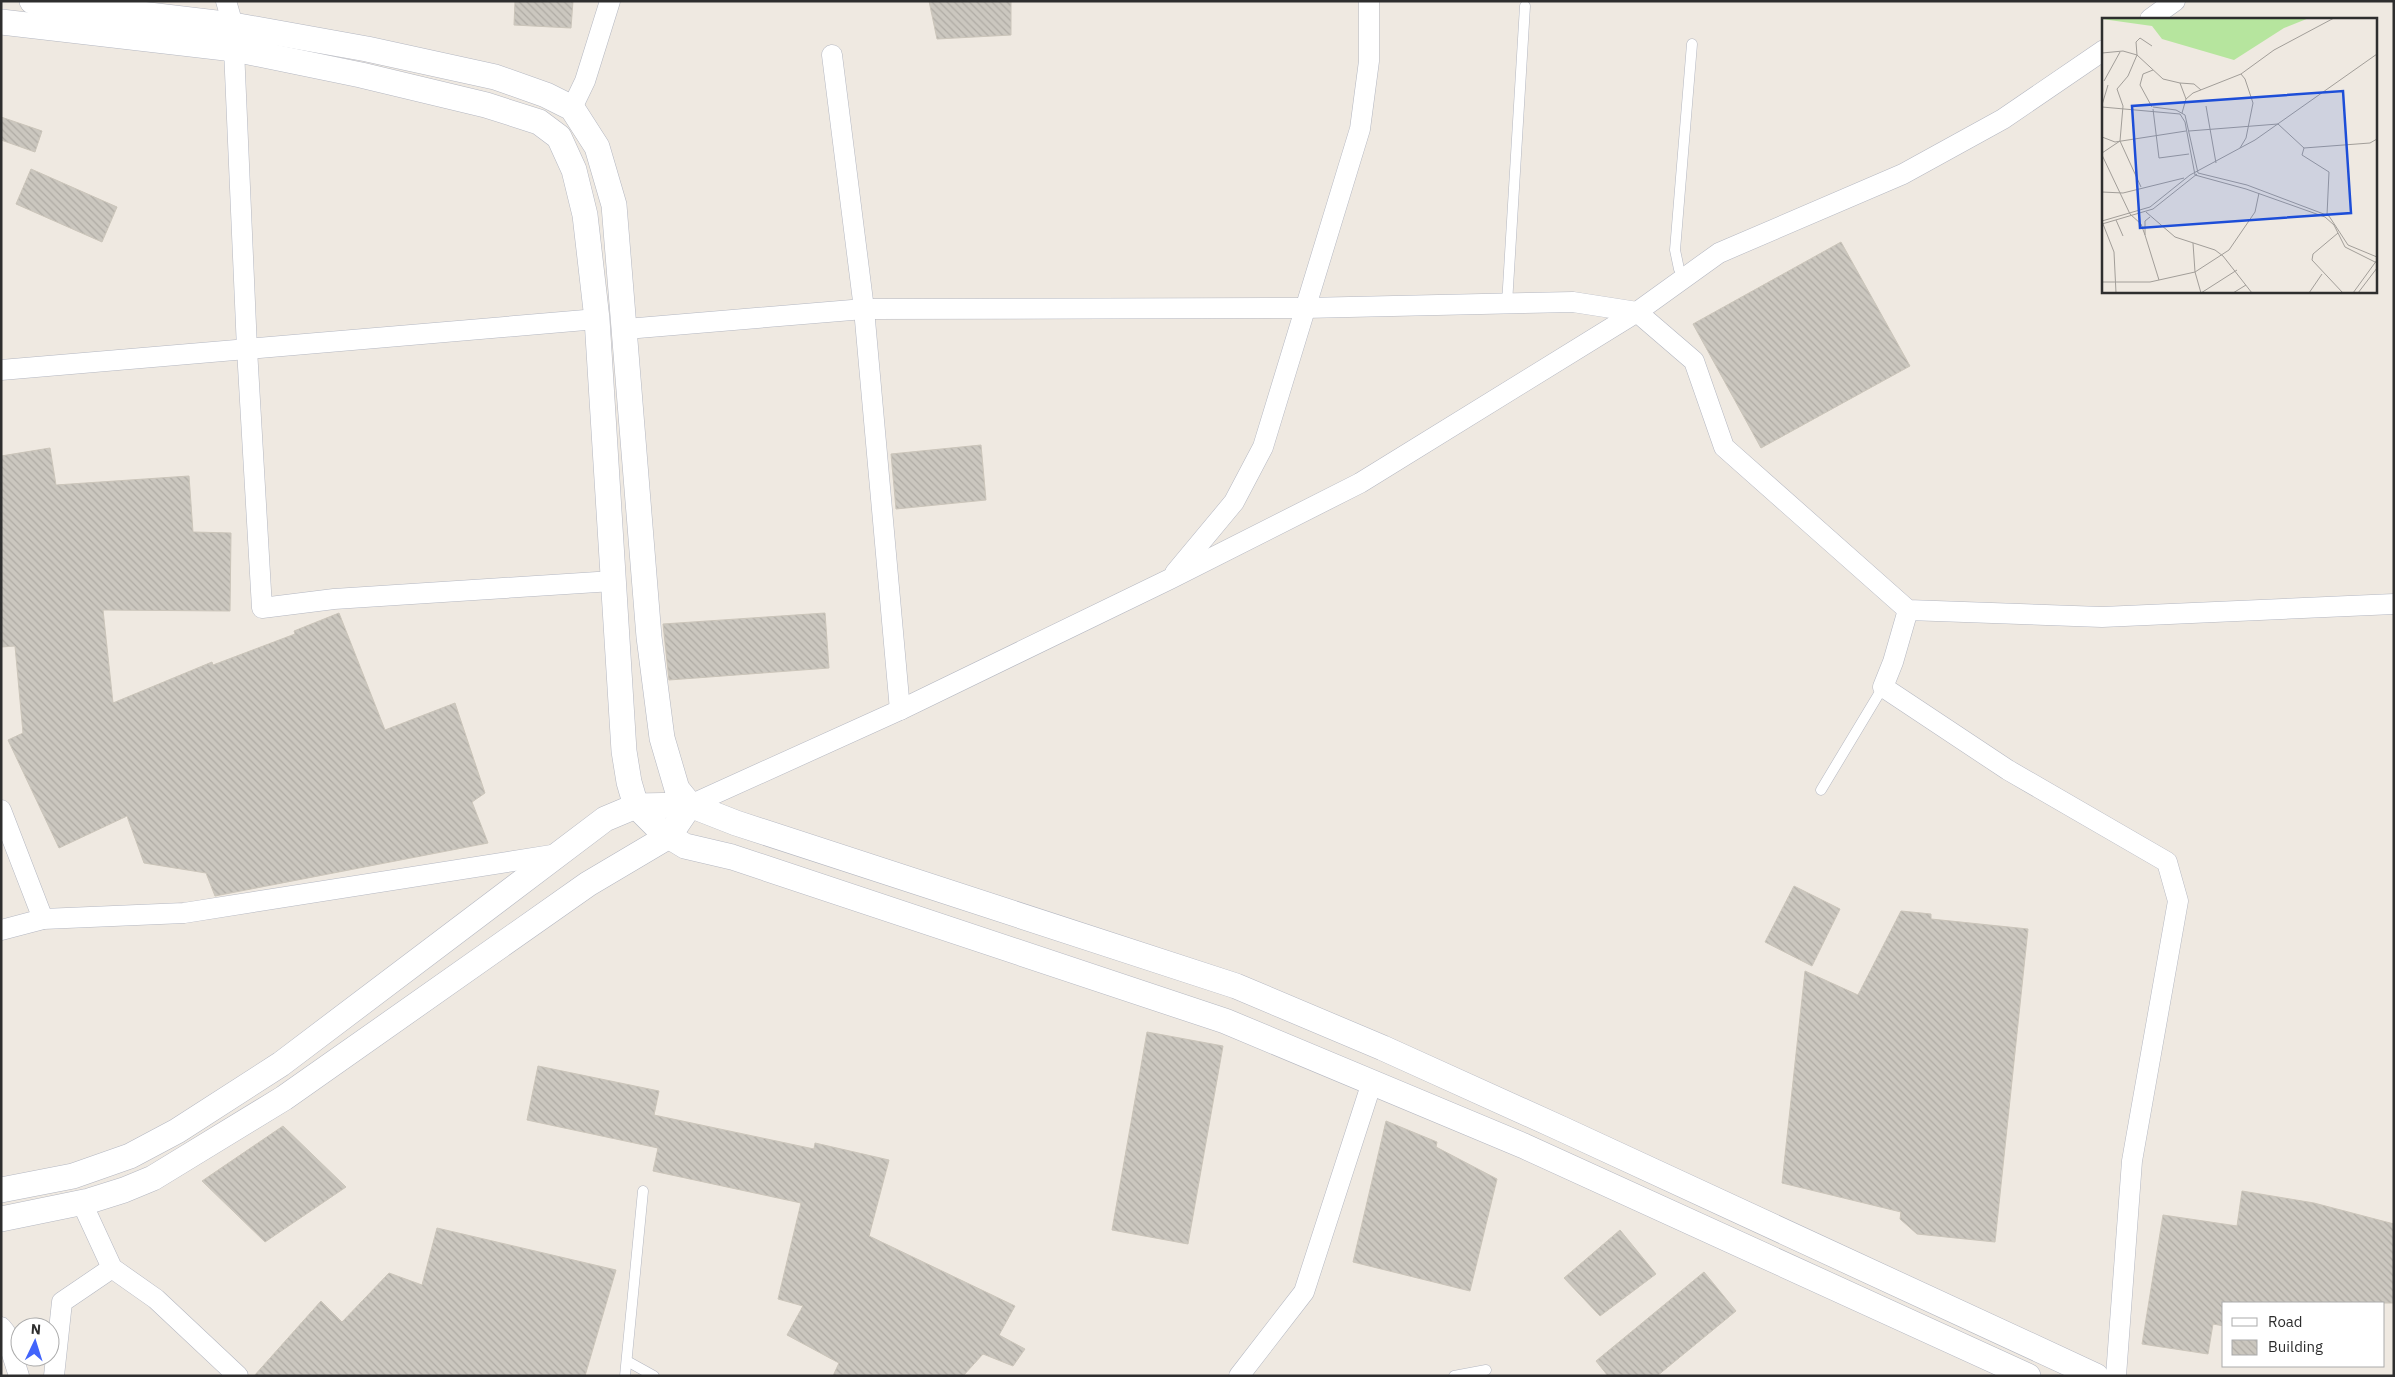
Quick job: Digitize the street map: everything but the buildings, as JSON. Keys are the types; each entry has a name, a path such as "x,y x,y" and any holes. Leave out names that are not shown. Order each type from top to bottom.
{"street":[{"path":"32,1 231,25 367,48 495,76 546,95 572,108 597,147 614,205 626,329 650,637 662,738 677,790 690,805"},
{"path":"549,130 572,108 584,81 610,1"},
{"path":"1170,579 1234,502 1263,447 1360,129 1370,60 1369,1"},
{"path":"2151,18 2175,1"},
{"path":"1,22 231,25 361,75 486,105 539,122 560,137 574,170 584,215 597,319 624,751 628,782 636,806 669,836 685,846 732,857 1225,1021 1524,1146 2028,1376"},
{"path":"231,25 262,608 334,599 613,582"},
{"path":"1,1219 82,1203 124,1190 153,1178 284,1098 588,884 669,836 690,805 900,710 1170,579 1360,483 1637,312 1719,253 1903,174 2003,119 2102,51"},
{"path":"832,55 864,309 900,710"},
{"path":"626,329 864,309 1305,308 1573,302 1637,312 1694,362 1724,447 1908,610 2102,617 2394,604"},
{"path":"1,370 597,319"},
{"path":"1908,610 1893,662 1883,686 2008,770 2167,862 2178,901 2132,1161 2116,1376"},
{"path":"617,641 650,637"},
{"path":"1,1190 73,1176 130,1156 177,1132 281,1064 563,853 605,819 636,806 690,805 745,826 1236,986 1383,1048 1562,1129 2096,1376"},
{"path":"1,810 43,919"},
{"path":"1,930 43,919 184,913 563,853"},
{"path":"1239,1376 1304,1292 1372,1082"},
{"path":"82,1203 112,1268 156,1299 238,1376"},
{"path":"54,1376 62,1302 112,1268"},
{"path":"1,1327 5,1332 19,1376"}],"lane":[{"path":"1507,304 1525,6"},
{"path":"1685,278 1679,269 1675,250 1692,44"},
{"path":"1821,790 1883,686"},
{"path":"625,1376 644,1191"},
{"path":"627,1361 654,1376"},
{"path":"1454,1376 1486,1370"}]}
